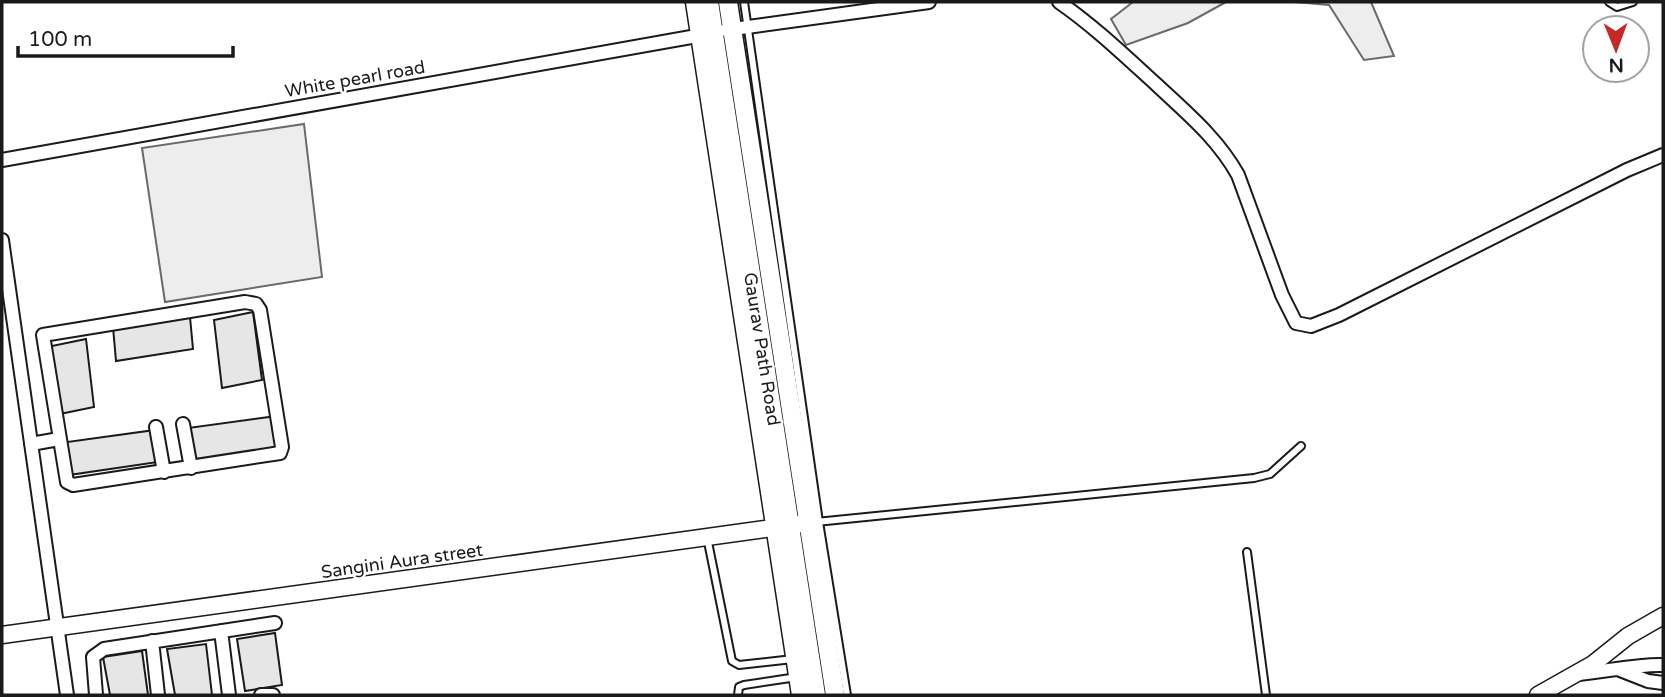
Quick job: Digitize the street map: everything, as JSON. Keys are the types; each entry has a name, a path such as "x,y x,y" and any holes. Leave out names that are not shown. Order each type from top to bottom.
{"main road":[{"name":"Gaurav Path Road","path":"709,2 706,35 781,527 816,695"},
{"name":"Gaurav Path Road","path":"729,2 740,27 813,523 835,695"}],"street":[{"path":"694,2 706,35 740,27 929,2"},
{"path":"1059,2 1092,26 1206,131 1227,156 1238,175 1282,295 1296,323 1311,326 1339,315 1615,176 1663,155"},
{"name":"White pearl road","path":"2,160 706,35"},
{"path":"2,240 67,695"},
{"path":"245,302 256,303 260,310 282,450 276,456 70,485 65,478 59,439 42,341 44,334 245,302"},
{"path":"183,424 191,468"},
{"path":"156,427 164,472"},
{"path":"31,444 59,439"},
{"name":"Sangini Aura street","path":"2,635 813,523"},
{"path":"781,527 800,695"},
{"path":"1538,695 1609,653 1628,636 1663,617"},
{"path":"96,695 92,664 97,652 275,623"},
{"path":"221,631 229,695"},
{"path":"152,641 158,695"},
{"path":"1575,674 1663,664"},
{"path":"1619,670 1648,681 1663,683"},
{"path":"261,695 273,695"}],"lane":[{"path":"740,27 744,2"},
{"path":"1609,2 1617,7 1633,2"},
{"path":"847,695 813,523 1254,478 1270,474 1301,446"},
{"path":"707,537 732,661 738,665 794,659"},
{"path":"1247,552 1266,695"},
{"path":"738,695 739,687 744,685 797,677"}],"shaded area":[{"path":"1133,2 1226,2 1188,23 1126,45 1111,19"},
{"path":"1295,2 1371,2 1394,56 1364,60 1329,5"},
{"path":"304,124 322,277 165,302 142,148"}],"building":[{"path":"253,312 262,380 222,388 214,320"},
{"path":"190,317 193,349 116,361 113,327"},
{"path":"86,339 94,407 55,415 47,347"},
{"path":"277,416 280,448 191,461 188,428"},
{"path":"155,430 158,462 69,475 67,442"},
{"path":"275,633 282,685 245,691 237,639"},
{"path":"206,644 212,695 175,695 167,649"},
{"path":"142,651 148,695 110,695 103,657"}]}
